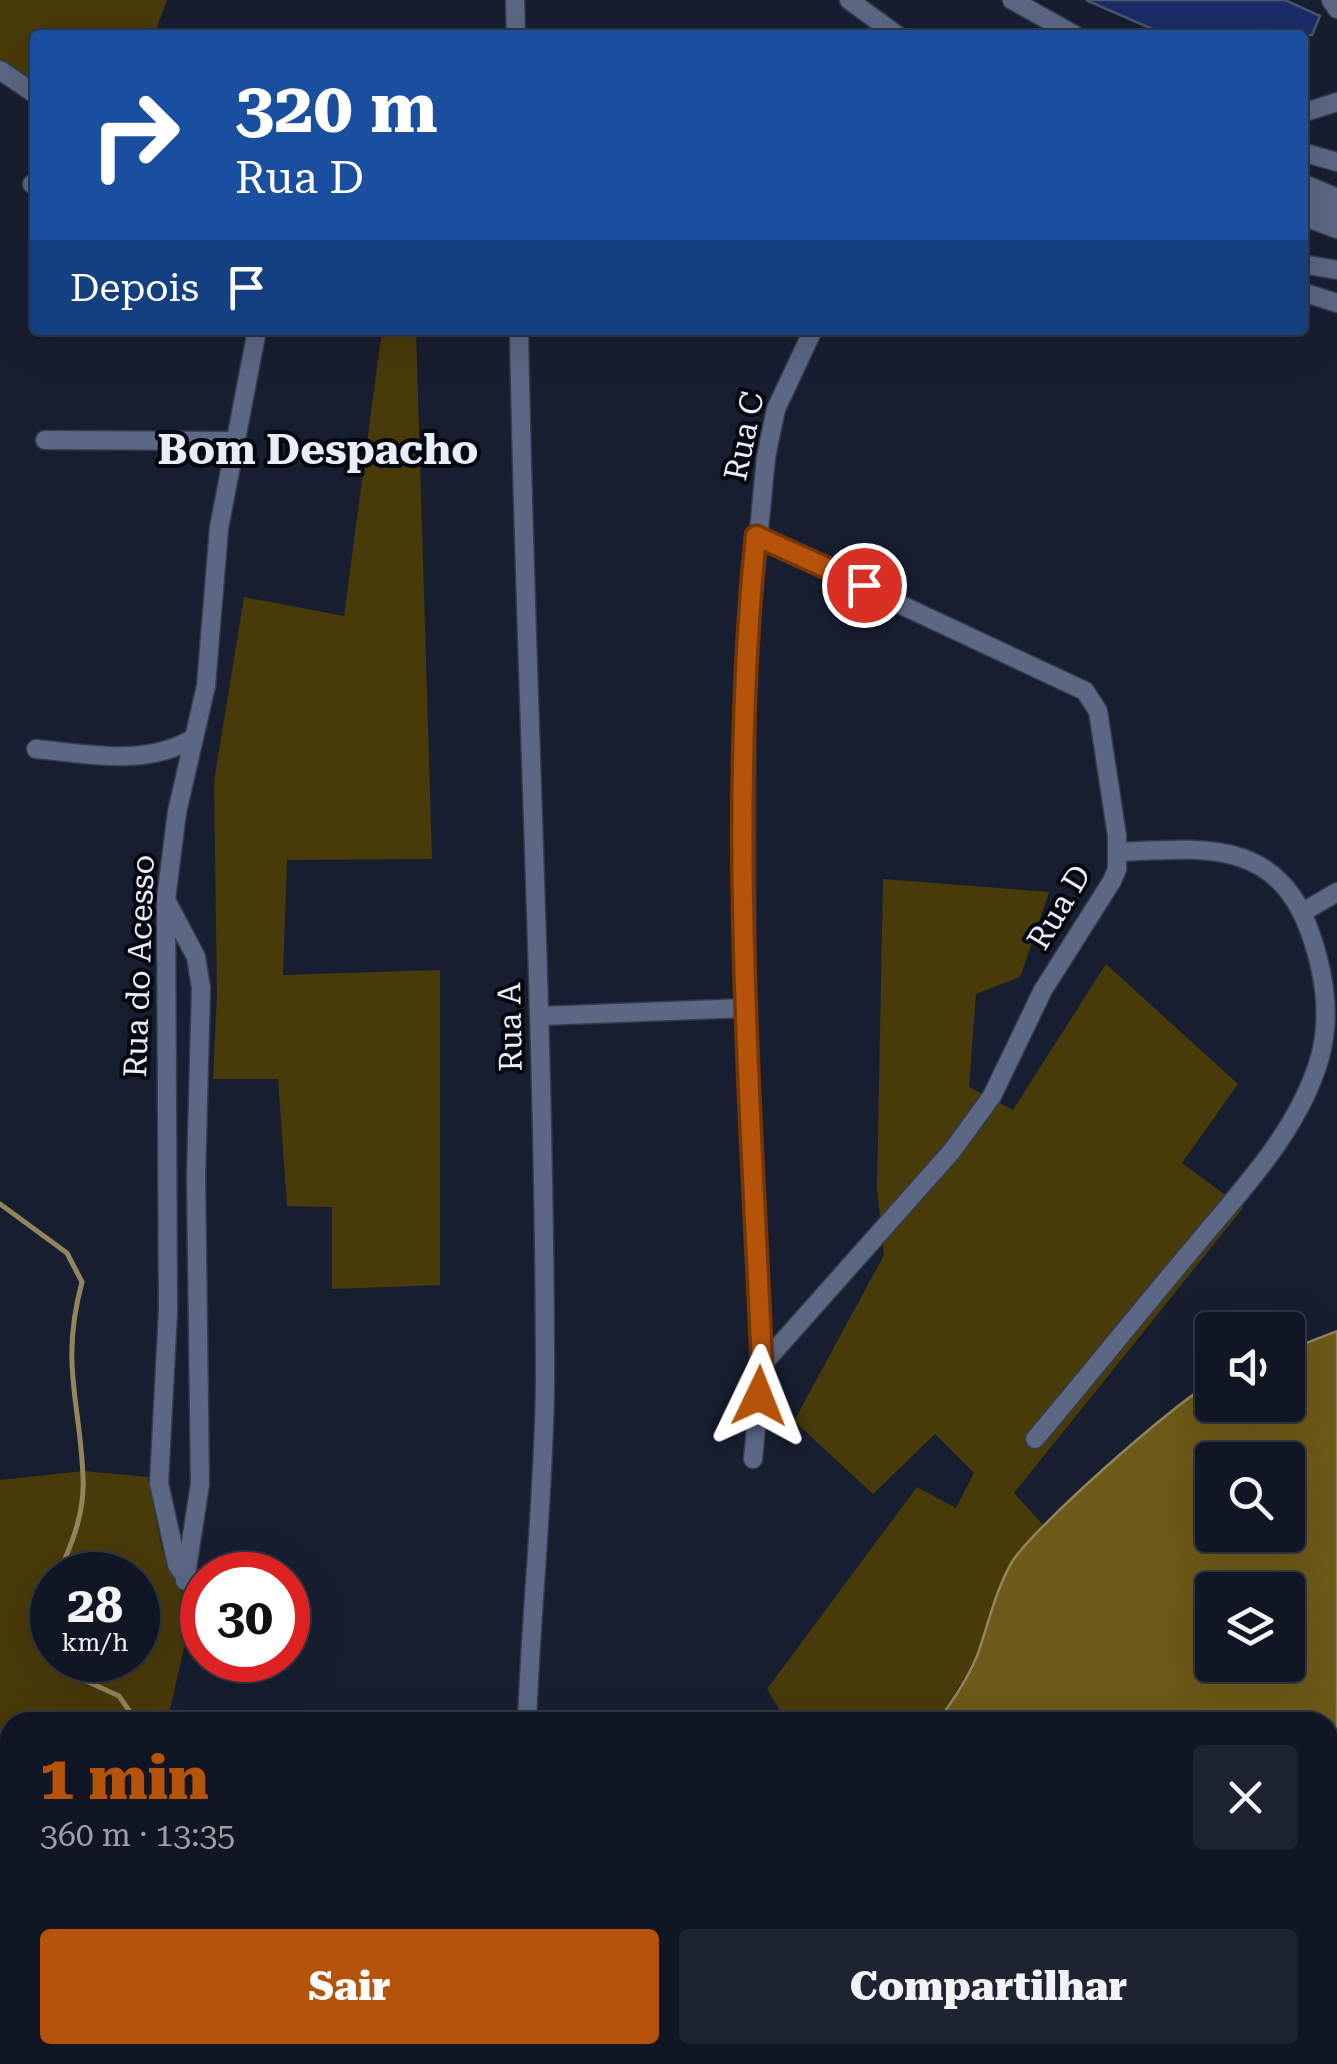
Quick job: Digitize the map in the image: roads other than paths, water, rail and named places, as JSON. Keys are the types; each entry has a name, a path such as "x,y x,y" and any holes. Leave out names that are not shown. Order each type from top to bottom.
{"street":[{"path":"515,0 516,30"},
{"path":"849,0 903,30"},
{"path":"1012,0 1065,30"},
{"path":"1331,0 1337,9"},
{"path":"874,16 891,30"},
{"path":"0,70 30,91"},
{"path":"1308,110 1337,102"},
{"path":"1308,154 1337,162"},
{"path":"1308,186 1337,198"},
{"path":"1308,203 1337,215"},
{"path":"1308,218 1337,229"},
{"path":"1308,265 1337,270"},
{"path":"1308,294 1337,302"},
{"name":"Rua do Acesso","path":"180,1569 169,1543 159,1483 168,1312 166,900 177,812 210,664 218,528 256,335"},
{"name":"Rua A","path":"518,335 524,603 541,1016 545,1386 529,1712"},
{"name":"Rua C","path":"754,1459 762,1365 746,1008 746,667 756,536 776,410 811,335"},
{"path":"45,440 237,441"},
{"name":"Rua D","path":"756,536 1086,690 1098,711 1119,852 1112,881 1043,990 992,1096 952,1150 762,1365"},
{"path":"36,750 143,755 163,753 194,738"},
{"path":"1035,1439 1238,1195 1295,1113 1320,1059 1325,1034 1323,978 1303,912 1269,872 1238,854 1188,849 1119,852"},
{"path":"1303,912 1337,892"},
{"path":"166,900 193,951 200,976 196,1199 200,1469 190,1552"},
{"path":"541,1016 746,1008"},
{"path":"165,1199 196,1199"}],"waterway":[{"path":"0,1204 67,1253 82,1282 72,1359 83,1490 68,1552"},
{"path":"89,1682 119,1696 130,1712"}],"district":[{"name":"Bom Despacho","path":"318,449"}]}
